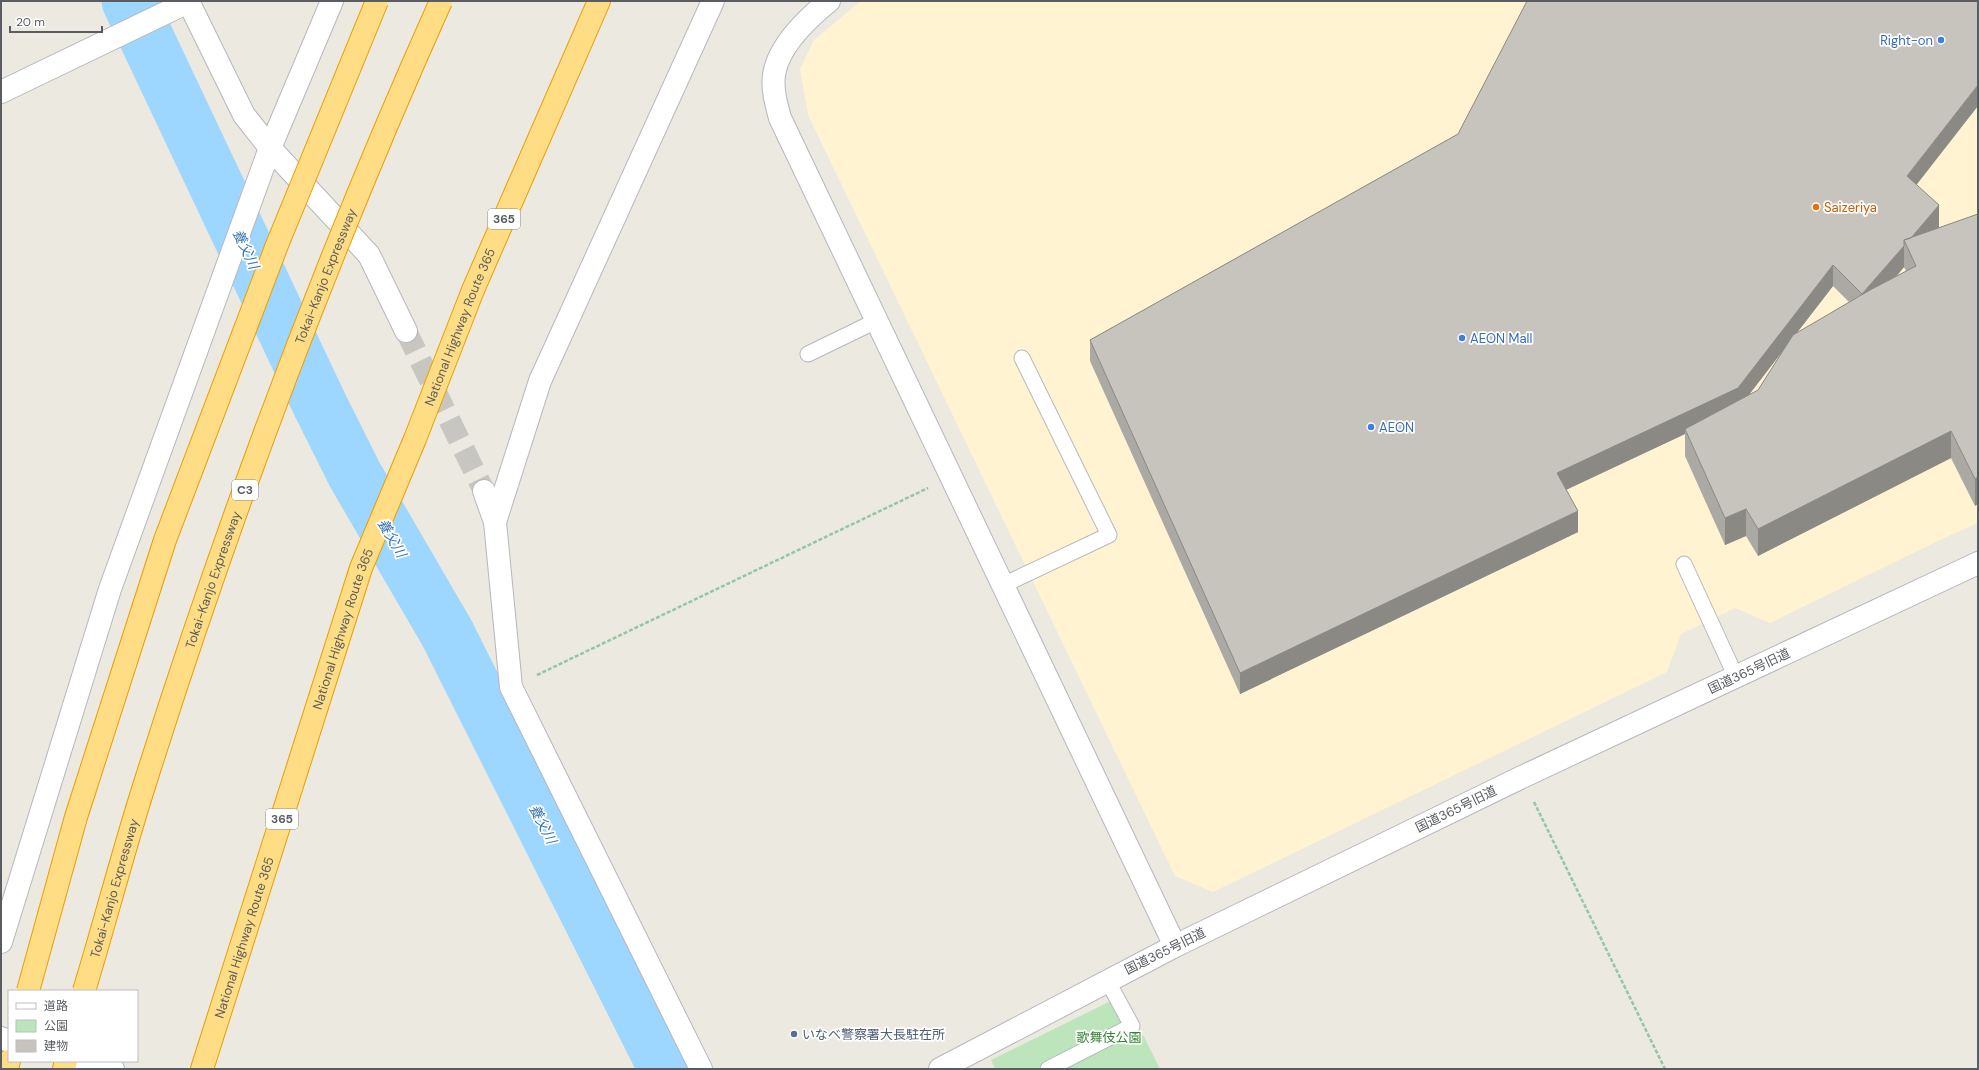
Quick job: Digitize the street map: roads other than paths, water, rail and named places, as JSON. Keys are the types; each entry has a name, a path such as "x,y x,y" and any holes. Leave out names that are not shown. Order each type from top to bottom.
{"highway":[{"name":"Tokai-Kanjo Expressway","path":"84,990 145,784 221,553 325,275 441,1"},
{"name":"National Highway Route 365","path":"202,1069 361,568 415,439 473,290 599,1"},
{"path":"28,990 76,817 165,540 275,252 375,5"}],"street":[{"path":"1,942 110,589 270,148 332,1"},
{"path":"495,522 540,381 713,1"},
{"path":"829,1 812,15 796,32 784,50 774,74 774,94 780,118 1175,946"},
{"path":"1,92 183,4 244,115 270,148 369,255 406,331"},
{"path":"484,491 495,522 511,687 701,1069"},
{"name":"国道365号旧道","path":"940,1069 1009,1034 1107,980 1175,946 1522,777 1978,563"},
{"path":"87,1062 113,1069"}],"lane":[{"path":"808,354 876,321"},
{"path":"1002,585 1109,534 1022,358"},
{"path":"1684,564 1736,677"},
{"path":"1048,1069 1132,1026 1107,980"}],"waterway":[{"name":"養父川","path":"129,1 320,405 355,475 447,633 666,1069"}],"tunnel":[{"path":"406,331 484,491"}],"place":[{"name":"Right-on","path":"1941,40"},
{"name":"Saizeriya","path":"1816,207"},
{"name":"AEON Mall","path":"1462,338"},
{"name":"AEON","path":"1371,427"},
{"name":"いなべ警察署大長駐在所","path":"794,1034"}],"park label":[{"name":"歌舞伎公園","path":"1109,1037"}]}
